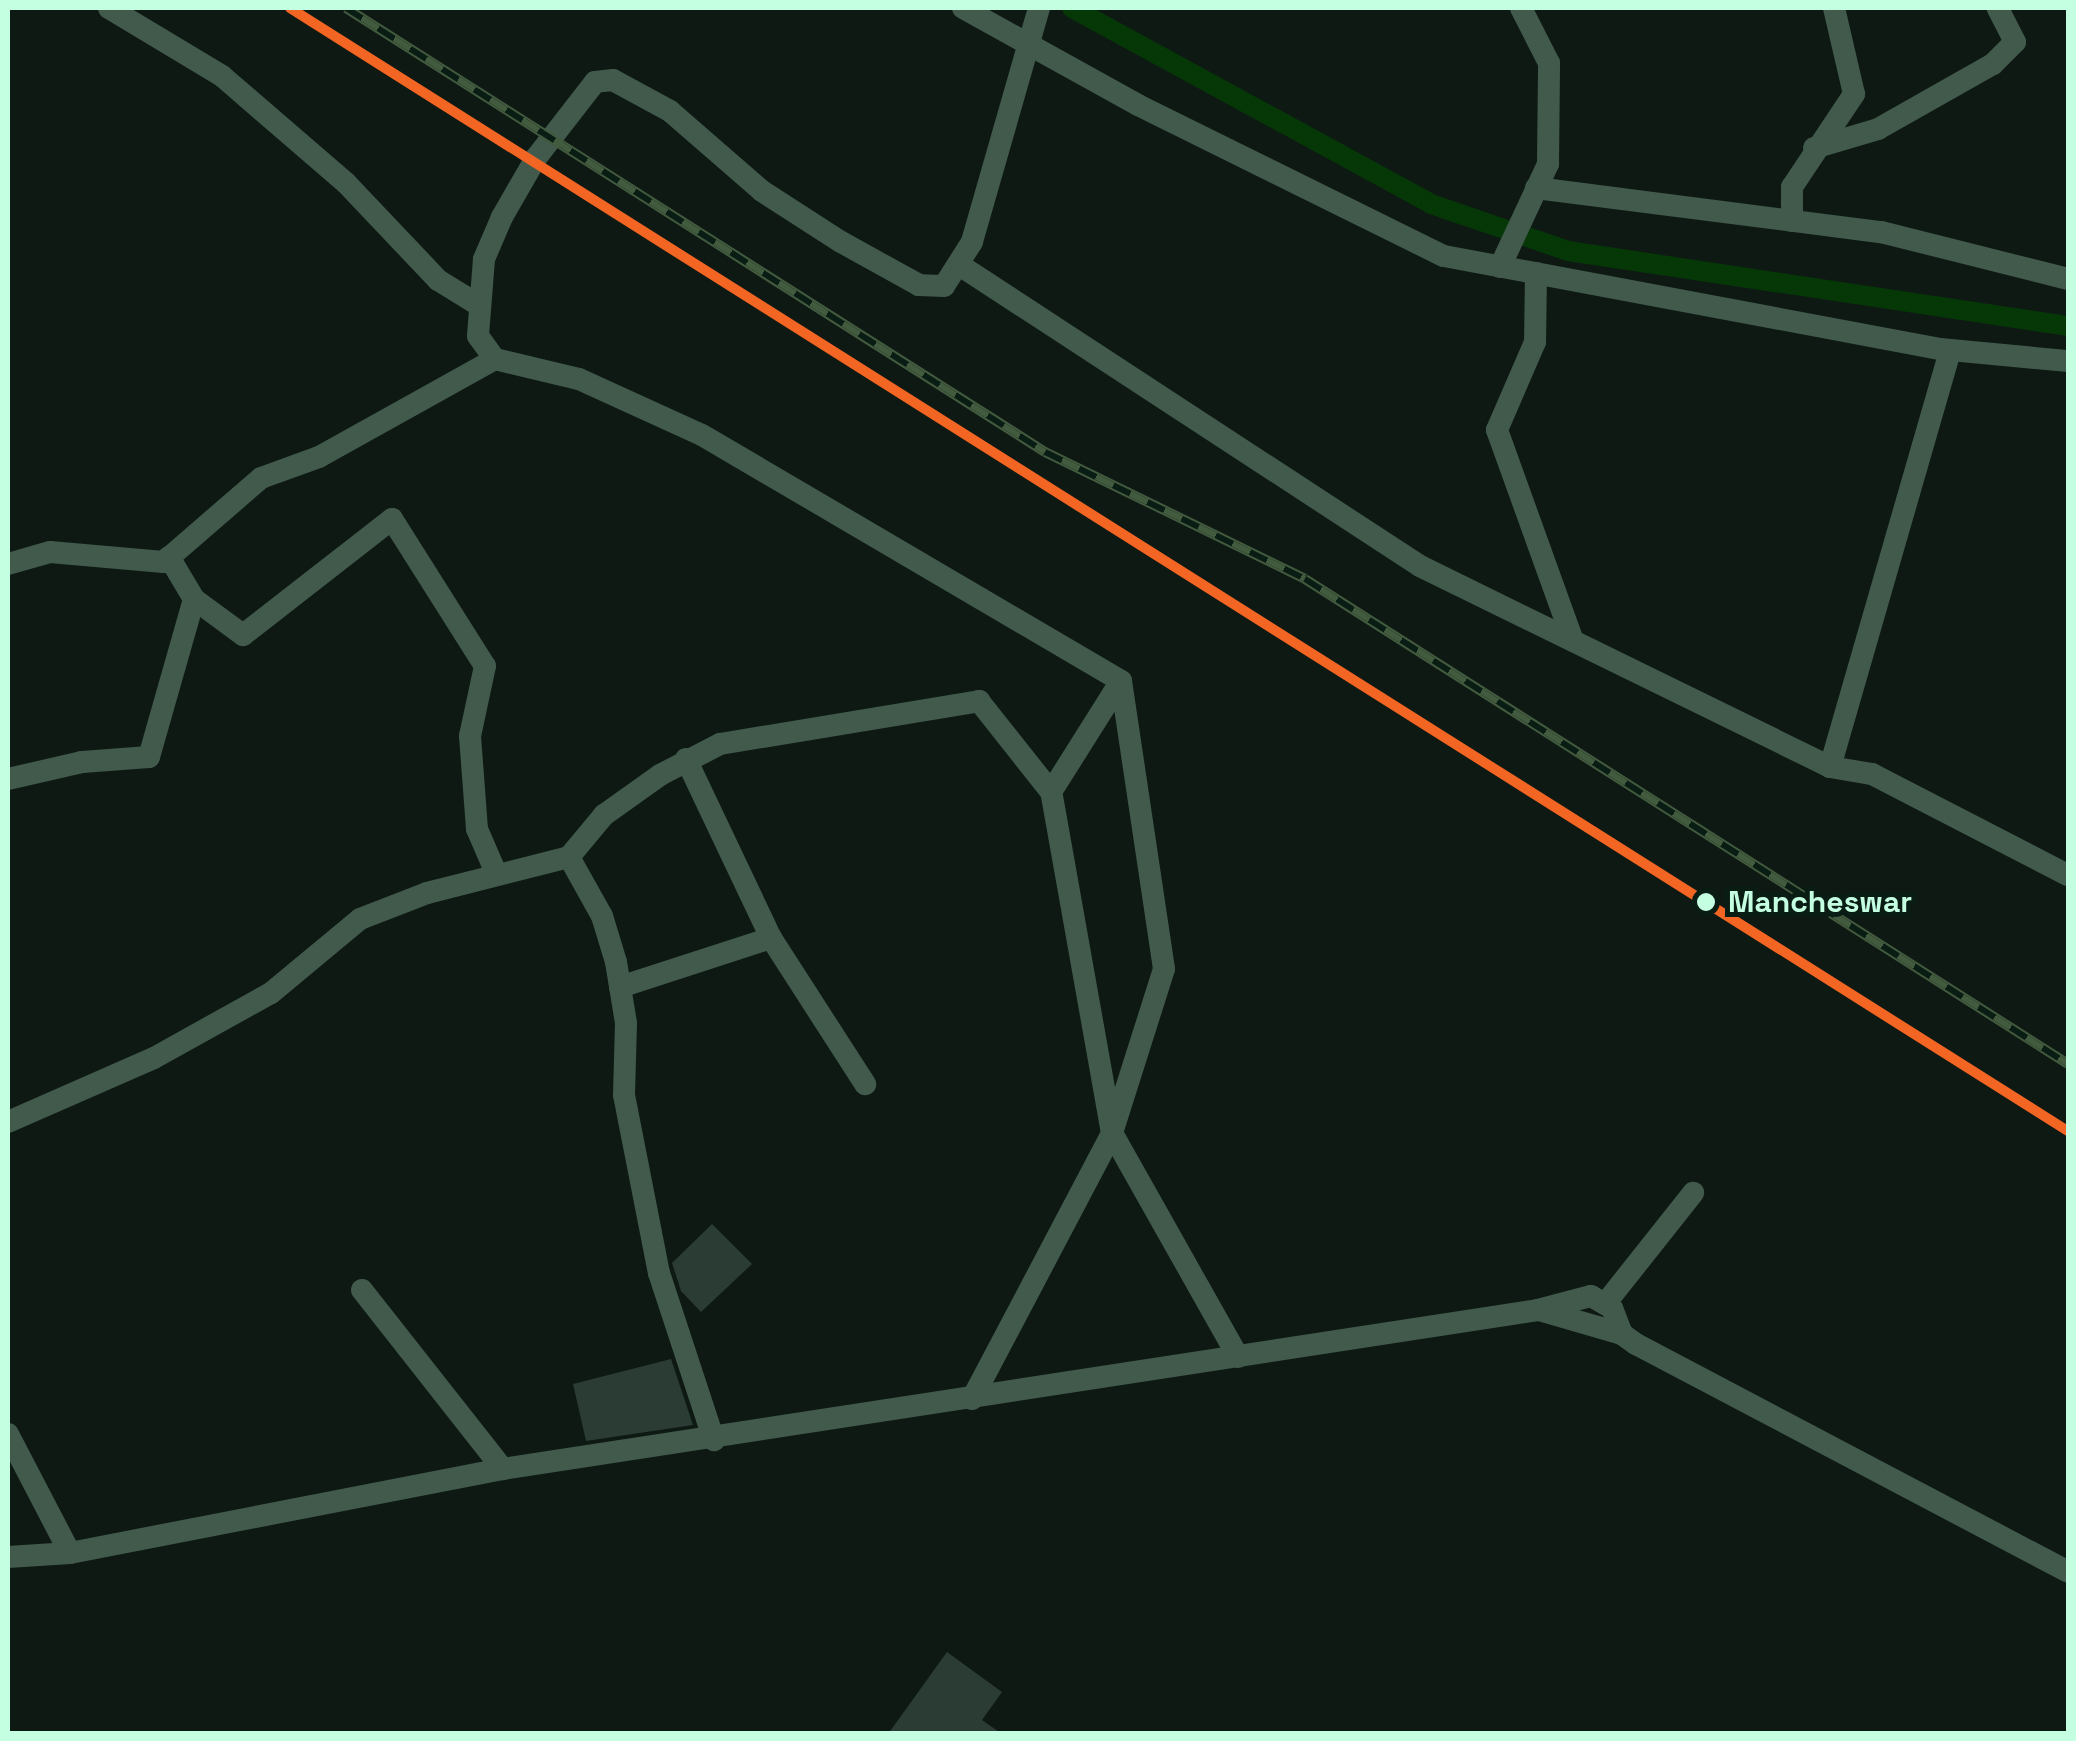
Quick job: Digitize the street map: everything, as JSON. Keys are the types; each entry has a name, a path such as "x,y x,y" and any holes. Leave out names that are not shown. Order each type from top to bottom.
{"street":[{"path":"110,8 222,76 346,182 438,280 477,304"},
{"path":"963,8 1444,256 1950,350 2068,361"},
{"path":"1039,8 961,266 937,288 893,272 792,211 670,111 613,80 584,91 536,158 484,259 477,304 478,336 495,359 579,378 702,435 1120,681"},
{"path":"1500,266 1548,164 1549,63 1521,8"},
{"path":"1792,222 1792,187 1814,148 1844,117 1854,94 1834,8"},
{"path":"1814,148 1878,129 1993,64 2016,42 1998,8"},
{"path":"1535,191 1881,232 2068,280"},
{"path":"961,266 1420,566 1830,767 1872,774 2068,875"},
{"path":"1536,273 1534,342 1497,430 1573,641"},
{"path":"1830,767 1950,350"},
{"path":"8,564 50,552 168,558 261,478 319,457 495,359"},
{"path":"168,558 194,599 243,635 392,519 485,666 470,736 477,830 496,873"},
{"path":"8,779 82,762 148,758 194,599"},
{"path":"1051,792 1120,681"},
{"path":"972,1399 1112,1133 1164,969 1120,681"},
{"path":"8,1122 154,1058 271,993 360,920 496,873 568,857 604,815 686,759 720,744 979,701 1051,792 1112,1133 1238,1356"},
{"path":"686,759 771,938 864,1084"},
{"path":"568,857 602,916 620,988 624,1095 659,1273 714,1440"},
{"path":"620,988 771,938"},
{"path":"1605,1304 1693,1192"},
{"path":"362,1290 504,1469"},
{"path":"8,1558 70,1553 504,1469 714,1440 1538,1310 1591,1296 1605,1304 1622,1334"},
{"path":"1538,1310 1622,1334 2068,1572"},
{"path":"8,1434 70,1553"}],"building":[{"path":"712,1224 752,1264 701,1312 681,1291 672,1263"},
{"path":"671,1359 693,1425 586,1441 573,1384"},
{"path":"947,1652 1002,1692 982,1720 1002,1734 888,1734"}],"waterway":[{"path":"1072,8 1431,204 1568,251 2068,326"}],"railway":[{"path":"346,8 1045,452 1305,579 2068,1064"}],"transit line":[{"path":"290,8 2068,1131"}],"place":[{"name":"Mancheswar","path":"1706,902"}]}
